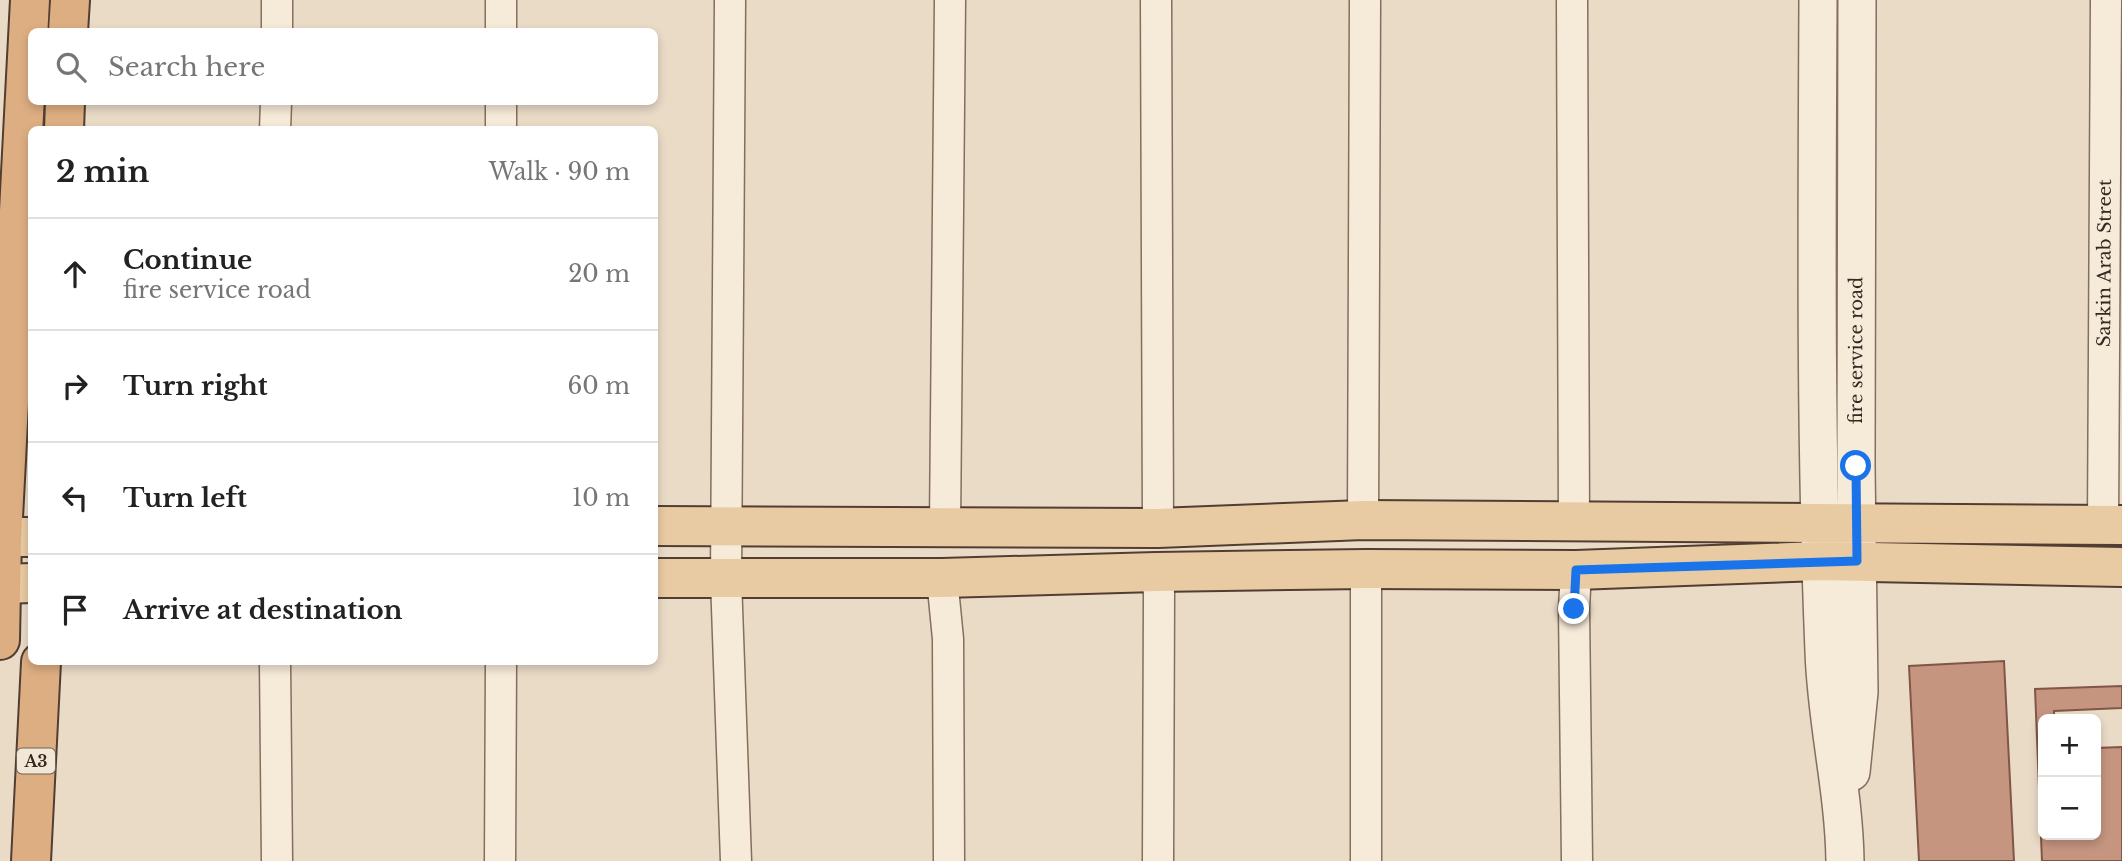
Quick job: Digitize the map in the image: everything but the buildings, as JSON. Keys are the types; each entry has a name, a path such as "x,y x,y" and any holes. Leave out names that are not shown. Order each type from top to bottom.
{"highway":[{"path":"29,28 30,0"},
{"path":"68,28 70,0"},
{"path":"0,640 11,584 28,57"},
{"path":"64,126 65,105"},
{"name":"A3","path":"31,861 41,665"}],"main road":[{"path":"658,526 1158,528 1363,520 2113,525"},
{"path":"658,578 942,578 1366,569 1576,570 1839,561 2122,567"}],"street":[{"path":"277,0 277,28"},
{"path":"501,0 501,28"},
{"path":"730,0 726,579 736,861"},
{"path":"946,526 950,0"},
{"path":"1156,0 1158,528"},
{"path":"1363,520 1365,0"},
{"path":"1572,0 1574,521"},
{"path":"1818,0 1817,470 1819,522 1839,561"},
{"name":"fire service road","path":"1845,844 1859,692 1839,561 1857,522 1857,0"},
{"name":"Sarkin Arab Street","path":"2106,0 2113,525"},
{"path":"275,126 276,105"},
{"path":"501,105 501,126"},
{"path":"1366,569 1366,861"},
{"path":"1576,570 1574,609 1577,861"},
{"path":"1156,572 1159,593 1158,861"},
{"path":"942,578 948,639 949,861"},
{"path":"275,665 277,861"},
{"path":"499,861 500,665"}],"route":[{"path":"1574,609 1576,570 1857,561 1856,466"}]}
